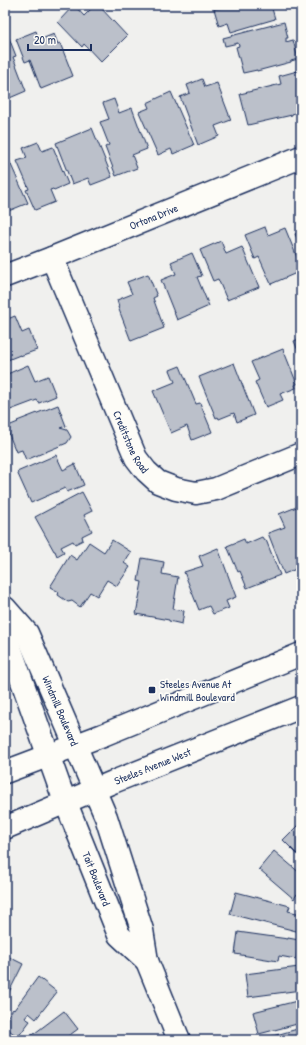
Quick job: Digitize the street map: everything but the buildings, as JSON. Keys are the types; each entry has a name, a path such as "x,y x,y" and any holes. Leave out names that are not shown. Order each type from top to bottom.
{"street":[{"name":"Ortona Drive","path":"5,276 301,157"},
{"name":"Creditstone Road","path":"52,258 136,458 146,471 158,482 176,489 196,492 216,489 301,454"},
{"name":"Windmill Boulevard","path":"5,608 27,634 107,820"},
{"path":"5,616 8,642 62,795"},
{"path":"5,772 103,735 301,654"},
{"name":"Steeles Avenue West","path":"5,828 62,795 94,790 301,707"},
{"name":"Tait Boulevard","path":"62,795 119,935 146,961"},
{"name":"Tait Boulevard","path":"107,820 142,930 146,961 179,1040"}],"place":[{"name":"Steeles Avenue At Windmill Boulevard","path":"152,690"}]}
